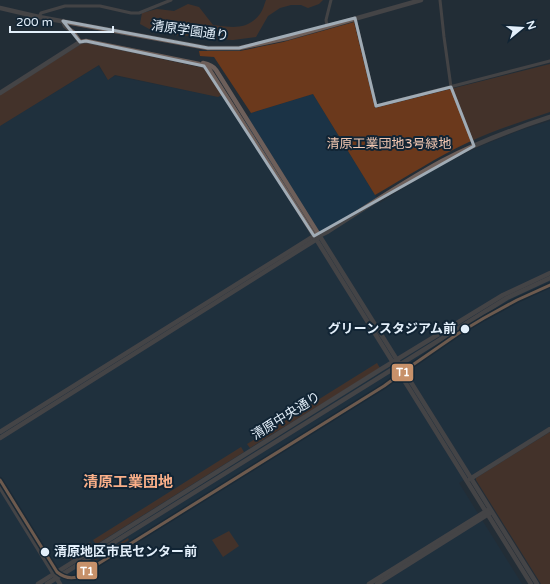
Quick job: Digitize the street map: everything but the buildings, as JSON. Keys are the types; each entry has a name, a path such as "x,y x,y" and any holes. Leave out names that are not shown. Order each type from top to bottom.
{"street":[{"path":"39,17 41,13 65,6 100,6 131,12 139,12 170,0"},
{"path":"327,26 326,20 331,0"},
{"name":"清原学園通り","path":"0,8 39,17 208,48 240,48 287,38 421,0"},
{"path":"440,0 451,87 474,146"},
{"path":"355,18 376,106 550,61"},
{"path":"63,21 65,26 73,32 80,42"},
{"path":"0,93 80,42 86,41 199,64 206,64 214,67 317,237 489,512 537,584"},
{"path":"0,432 425,171 474,146 520,127 550,117"},
{"path":"0,438 317,237"},
{"name":"清原中央通り","path":"47,584 55,576 395,361 503,295 550,273"},
{"name":"清原中央通り","path":"38,584 55,576 507,298 550,278"},
{"path":"469,480 550,430"},
{"path":"0,487 60,584"},
{"path":"369,584 489,512"},
{"path":"377,584 489,512"},
{"path":"489,512 531,584"}],"highlighted area":[{"path":"355,18 376,106 451,87 474,146 314,236 204,66 86,41 80,42 63,21 208,48 239,48"}],"shaded area":[{"path":"98,66 108,80 115,76 218,97 222,95 242,127 251,113 313,94 380,203 428,173 476,148 521,130 550,121 550,427 459,483 522,584 0,584 0,126"}],"green space":[{"path":"266,0 323,0 319,4 308,8 301,5 291,5 280,8 268,16 256,37 233,40 216,39 204,35 181,36 153,31 140,24 142,13 157,9 174,11 188,4 199,7 213,25 238,27 250,23 255,19 263,9"},
{"name":"清原工業団地3号緑地","path":"354,22 375,108 550,64 550,112 469,142 375,195 313,94 251,113 214,57 200,56 199,51 240,51 283,42"},
{"path":"87,43 204,68 222,95 218,97 115,75 108,80 99,65 0,126 0,95 81,44"},
{"path":"377,363 380,368 250,448 247,444"},
{"path":"550,432 550,584 541,584 476,478"},
{"path":"241,447 244,452 97,544 93,540"},
{"path":"229,531 239,546 223,557 212,540"},
{"path":"128,538 129,540 75,572"},
{"path":"90,542 92,545 91,548 71,560 68,555"}],"tram line":[{"path":"431,350 444,343"}],"transit line":[{"name":"T1","path":"0,480 57,572 66,577 77,577 384,386 459,333 517,300 550,285"}],"place":[{"name":"グリーンスタジアム前","path":"465,329"},
{"name":"清原地区市民センター前","path":"45,552"}],"district":[{"name":"清原工業団地","path":"128,482"}]}
